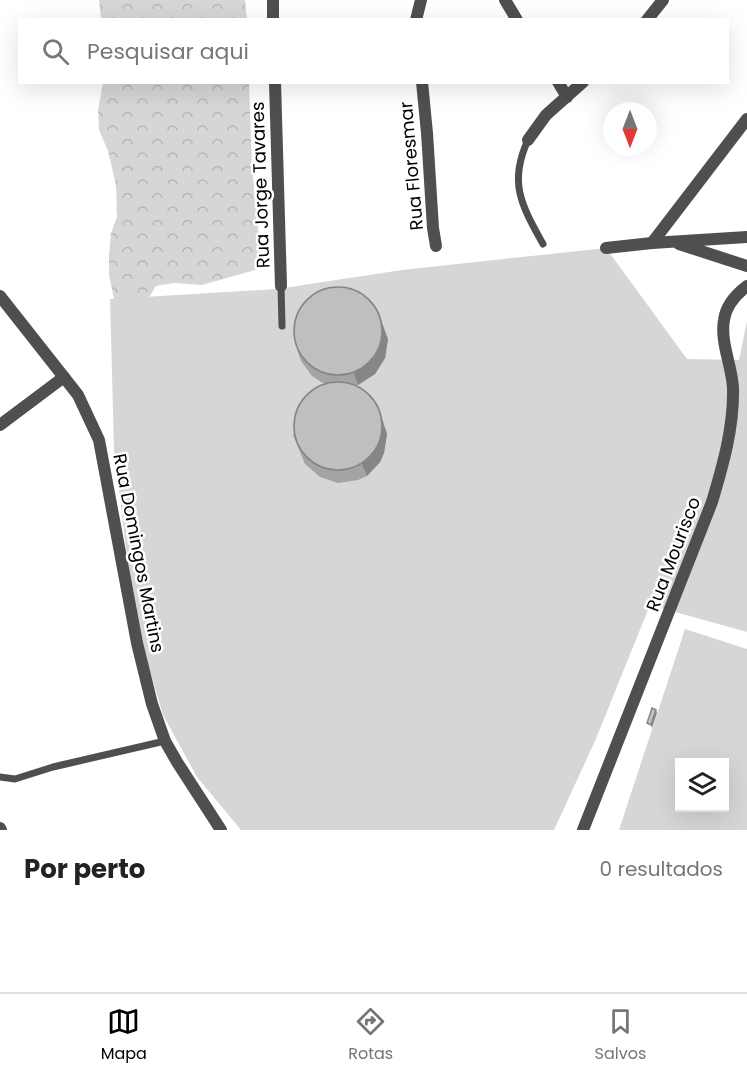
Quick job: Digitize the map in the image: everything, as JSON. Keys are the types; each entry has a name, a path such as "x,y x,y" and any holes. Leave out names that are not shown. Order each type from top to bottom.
{"street":[{"path":"273,0 273,18"},
{"path":"416,18 421,0"},
{"path":"505,0 516,18"},
{"path":"649,18 663,0"},
{"name":"Rua Jorge Tavares","path":"275,84 281,286"},
{"name":"Rua Floresmar","path":"422,84 436,246"},
{"path":"559,84 567,97"},
{"path":"528,140 546,115 581,84"},
{"path":"652,243 747,119"},
{"path":"606,248 747,237"},
{"path":"672,242 747,266"},
{"name":"Rua Mourisco","path":"583,830 712,502 729,438 733,406 724,317 731,302 747,286"},
{"name":"Rua Domingos Martins","path":"0,296 78,395 99,440 136,643 152,705 165,741 220,830"},
{"path":"0,425 64,377"}],"lane":[{"path":"528,140 520,156 518,186 526,214 543,244"},
{"path":"281,286 282,326"},
{"path":"0,777 15,779 53,767 165,741"}],"green space":[{"path":"99,0 245,0 247,18 101,18"},
{"path":"103,84 249,84 252,168 262,268 202,285 174,283 156,286 139,314 117,313 109,275 111,233 117,217 116,185 108,151 99,130 98,110"},
{"path":"606,248 687,359 739,360 747,321 747,632 650,605 595,741 554,830 241,830 197,777 163,715 135,621 114,449 110,299 277,289 402,270"},
{"path":"685,629 747,649 747,830 619,830"}],"building":[{"path":"329,287 347,287 363,294 375,306 382,322 382,340 375,356 363,368 347,375 329,375 313,368 301,356 294,340 294,322 301,306 313,294"},
{"path":"329,382 347,382 363,389 375,401 382,417 382,435 375,451 363,463 347,470 329,470 313,463 301,451 294,435 294,417 301,401 313,389"},
{"path":"652,708 656,710 651,725 647,723"}]}
